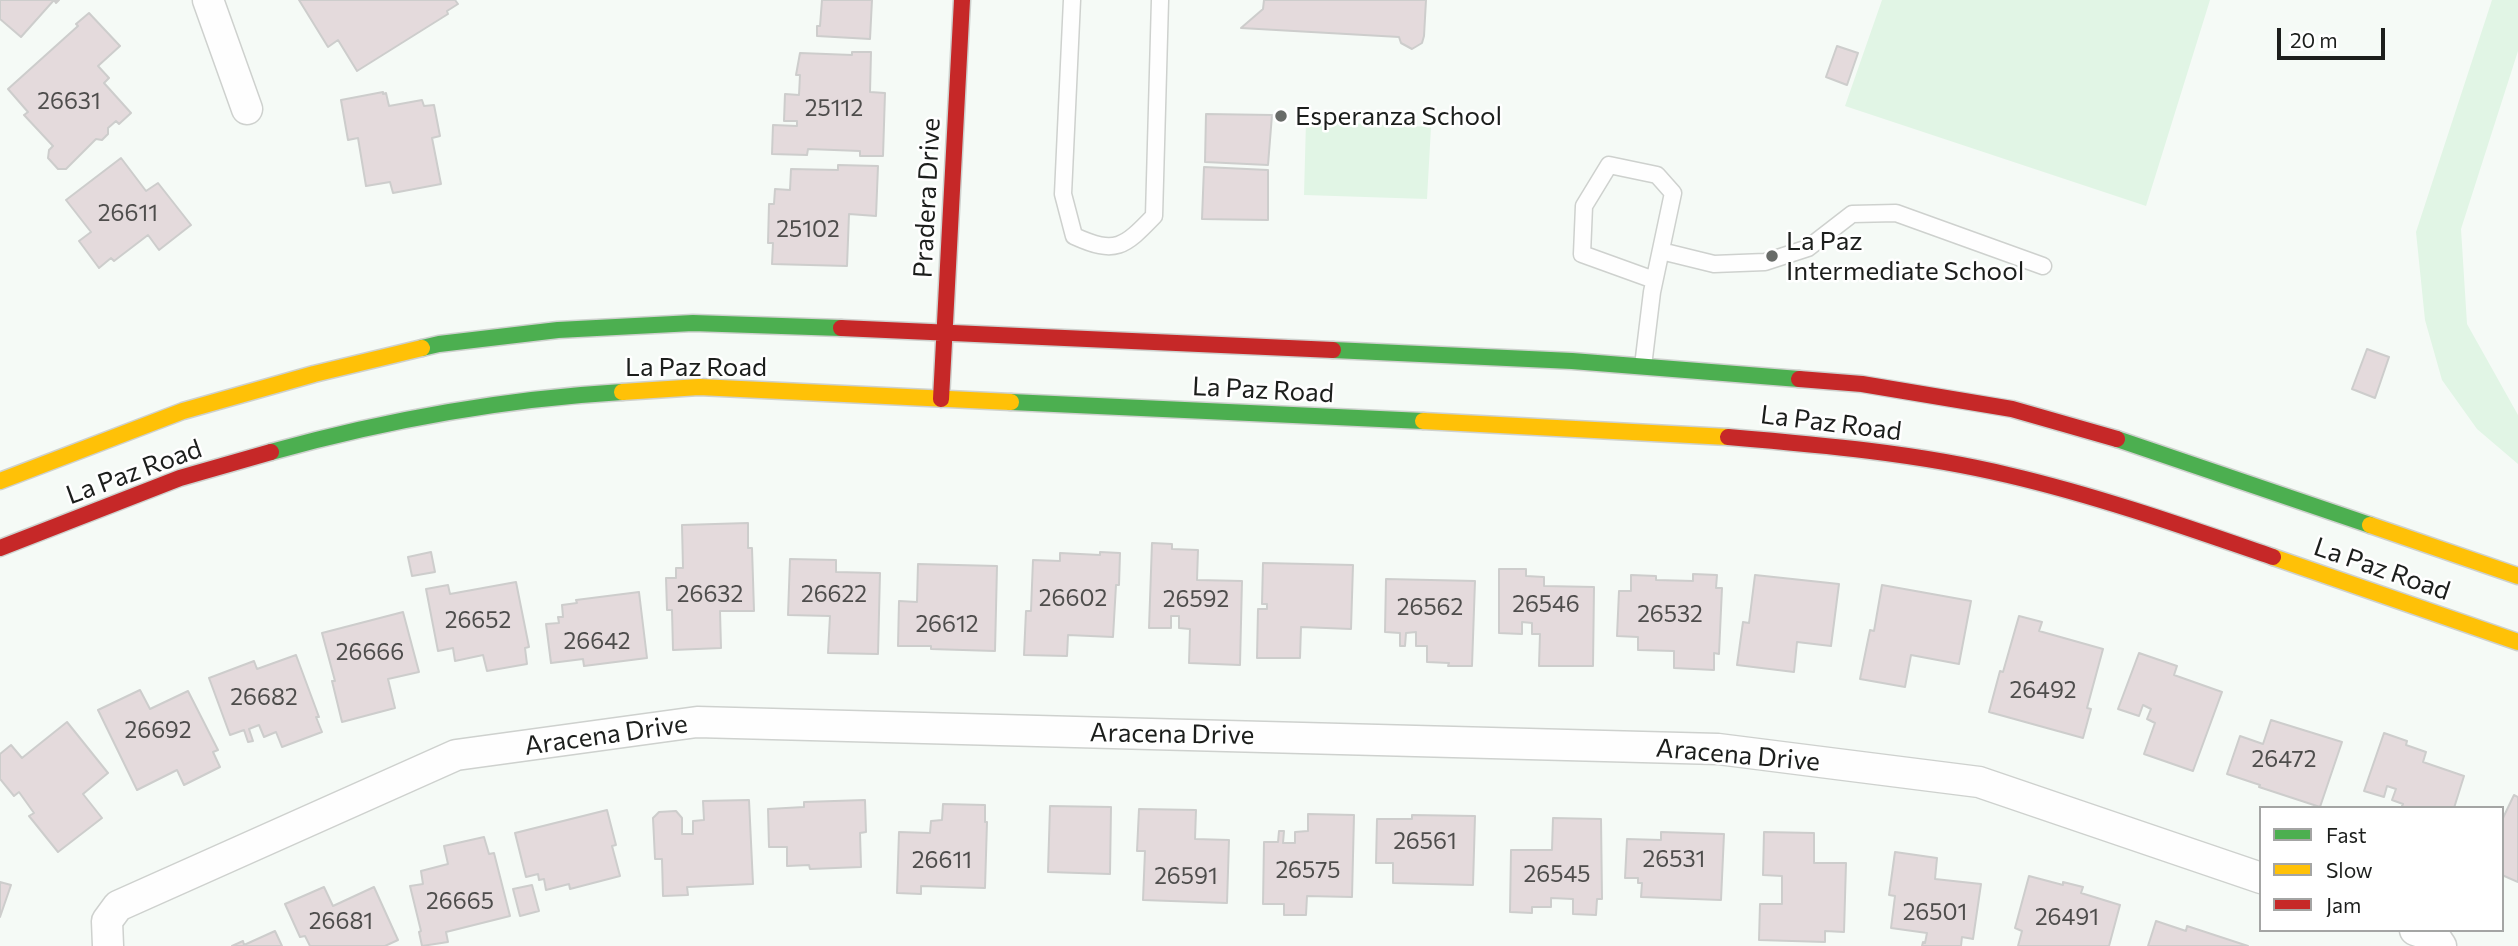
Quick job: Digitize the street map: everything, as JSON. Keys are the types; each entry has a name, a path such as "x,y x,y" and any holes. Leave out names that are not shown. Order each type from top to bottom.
{"main road":[{"name":"Pradera Drive","path":"941,399 962,0"},
{"name":"La Paz Road","path":"0,481 183,411 314,374 439,344 558,330 693,323 944,331 1643,366 1862,384 2012,409 2145,447 2518,576"},
{"name":"La Paz Road","path":"0,548 180,478 307,442 429,415 552,396 699,387 1639,431 1748,437 1876,451 1983,469 2082,495 2518,642"}],"street":[{"path":"208,0 247,109"},
{"name":"Aracena Drive","path":"108,934 118,906 133,898 456,755 698,722 1718,748 1979,782 2259,877"},
{"path":"2421,932 2435,937 2441,946"}],"lane":[{"path":"1072,0 1063,194 1074,236 1099,247 1127,243 1154,216 1160,0"},
{"path":"1643,366 1654,280 1673,193 1657,175 1609,165 1584,206 1582,254 1654,280"},
{"path":"1661,251 1714,264 1765,262 1808,248 1852,214 1896,213 2043,266"}],"green space":[{"path":"1882,0 2210,0 2146,206 1845,106"},
{"path":"2492,0 2518,0 2518,51 2461,229 2467,324 2518,415 2518,464 2477,429 2442,380 2425,320 2416,232"},
{"path":"1306,121 1431,127 1427,199 1304,195"}],"building":[{"path":"0,0 54,0 21,37 0,19"},
{"path":"299,0 455,0 458,4 447,11 448,14 357,71 338,40 328,47"},
{"path":"822,0 872,0 870,39 817,36"},
{"name":"Esperanza School","path":"1264,0 1426,0 1424,36 1422,43 1412,49 1401,43 1399,37 1241,28 1263,9"},
{"path":"89,13 120,46 98,66 109,78 104,83 131,113 119,124 116,121 108,128 108,134 102,140 96,139 66,169 58,169 48,158 49,150 53,146 24,115 28,112 8,89"},
{"path":"1837,46 1858,53 1847,85 1826,77"},
{"path":"852,52 871,52 870,92 885,93 883,156 860,156 860,151 808,149 807,155 772,154 773,125 797,126 797,121 784,121 785,94 799,95 800,75 796,75 800,53 852,55"},
{"path":"386,93 389,106 422,100 424,106 434,105 440,136 432,138 441,184 393,193 390,182 366,186 358,138 348,140 341,100"},
{"path":"1206,114 1272,115 1268,165 1205,162"},
{"path":"121,158 146,191 158,183 191,225 159,250 148,235 114,261 111,258 99,268 79,241 91,232 66,200"},
{"path":"838,165 878,166 876,216 849,214 847,266 772,264 773,243 768,243 769,204 774,204 775,189 790,190 791,169 838,170"},
{"path":"1204,167 1268,170 1268,220 1202,219"},
{"path":"2367,349 2389,357 2375,398 2352,389"},
{"path":"748,523 748,548 752,548 754,611 720,611 721,648 673,650 672,610 667,610 666,578 676,578 676,568 683,568 682,525"},
{"path":"1152,543 1172,544 1172,549 1198,550 1197,580 1242,581 1240,665 1189,663 1190,629 1179,628 1179,616 1171,616 1171,628 1149,628"},
{"path":"431,552 435,572 412,576 408,557"},
{"path":"1100,552 1120,553 1113,637 1068,635 1067,656 1024,655 1026,611 1031,611 1033,560 1060,561 1060,553 1100,555"},
{"path":"790,559 836,560 836,572 880,573 878,654 828,653 830,616 788,615"},
{"path":"1263,563 1353,565 1351,629 1301,627 1300,658 1257,658 1258,609 1267,609 1267,604 1262,604"},
{"path":"918,564 997,566 995,651 898,646 899,601 917,602"},
{"path":"1499,569 1526,569 1526,576 1544,577 1544,586 1594,587 1593,666 1539,666 1540,634 1532,634 1532,623 1522,622 1522,634 1499,633"},
{"path":"1693,574 1717,575 1716,588 1722,588 1719,654 1714,653 1714,670 1674,668 1674,651 1638,650 1638,637 1617,636 1619,591 1631,591 1631,575 1656,576 1656,580 1693,581"},
{"path":"1755,575 1839,584 1831,646 1797,642 1794,672 1737,665 1743,622 1749,623"},
{"path":"1386,579 1475,581 1472,666 1448,666 1449,663 1427,662 1427,646 1416,646 1416,632 1406,633 1405,646 1400,646 1400,633 1385,632"},
{"path":"516,582 529,647 525,648 527,664 487,671 483,655 455,661 453,648 438,651 426,589 448,585 450,594"},
{"path":"1882,585 1971,601 1959,664 1911,655 1905,687 1860,679 1870,630 1874,631"},
{"path":"639,592 647,658 584,666 583,659 551,663 546,624 559,623 558,617 563,617 562,605 577,603 576,600"},
{"path":"403,612 419,672 388,679 395,708 342,722 332,681 335,681 322,633"},
{"path":"2019,616 2042,622 2039,631 2103,649 2087,708 2091,709 2083,738 1989,712"},
{"path":"2139,653 2177,666 2174,675 2222,692 2193,771 2144,754 2155,723 2147,719 2151,709 2143,705 2139,716 2118,709"},
{"path":"296,655 322,732 282,747 276,732 264,737 259,725 249,729 253,741 248,742 244,730 230,735 209,678 254,661 257,669"},
{"path":"140,690 150,709 188,691 218,750 213,752 220,767 184,785 177,770 137,790 98,710"},
{"path":"2271,720 2342,742 2320,806 2227,774 2240,736 2263,744"},
{"path":"67,722 108,773 83,794 102,818 58,852 29,816 34,813 19,792 14,796 0,779 0,754 11,745 22,758"},
{"path":"2384,733 2407,741 2406,745 2426,752 2423,762 2464,776 2455,806 2402,806 2403,804 2392,800 2396,789 2387,786 2384,797 2364,791"},
{"path":"2514,795 2518,797 2518,882 2504,876 2504,816"},
{"path":"749,800 753,884 687,887 688,895 663,896 662,859 655,859 653,818 659,812 676,811 682,818 682,834 693,834 693,821 704,820 703,801"},
{"path":"865,800 866,832 860,833 861,867 810,869 809,865 787,866 787,847 769,847 768,809 804,807 804,802"},
{"path":"943,804 985,805 985,888 921,886 921,894 897,893 899,832 930,833 931,821 942,820"},
{"path":"1050,806 1111,807 1110,874 1048,872"},
{"path":"1139,809 1196,810 1195,839 1229,840 1227,903 1143,900 1145,851 1137,851"},
{"path":"607,810 620,876 570,889 569,884 546,890 544,879 539,880 538,874 526,877 515,833"},
{"path":"1308,814 1354,815 1352,897 1307,896 1306,915 1284,915 1284,904 1263,904 1264,842 1278,842 1279,831 1284,831 1283,843 1295,843 1295,832 1308,831"},
{"path":"1412,815 1475,816 1473,885 1393,883 1393,863 1376,863 1377,819 1412,819"},
{"path":"1553,818 1601,819 1602,899 1597,899 1596,915 1573,914 1573,899 1551,898 1551,907 1532,907 1532,913 1510,912 1511,850 1552,850"},
{"path":"1661,832 1724,834 1721,900 1641,897 1642,883 1638,883 1638,878 1625,878 1627,839 1661,840"},
{"path":"1764,832 1814,833 1814,863 1846,863 1844,932 1825,931 1825,942 1759,940 1760,904 1782,904 1782,876 1763,875"},
{"path":"484,837 489,854 494,853 510,916 446,932 448,942 422,946 410,886 423,884 421,871 448,864 444,846"},
{"path":"1895,852 1937,858 1935,879 1981,884 1973,939 1962,937 1961,946 1922,946 1927,933 1891,928 1895,896 1889,895"},
{"path":"2029,876 2083,887 2081,893 2120,905 2109,946 2018,946 2022,931 2015,928"},
{"path":"0,882 11,885 0,917"},
{"path":"532,885 539,911 520,916 513,889"},
{"path":"324,887 333,906 374,887 398,940 385,946 310,946 305,936 300,937 285,904"},
{"path":"2156,921 2186,931 2187,926 2248,946 2148,946"},
{"path":"275,931 282,946 232,946 243,941 244,945"}],"traffic: fast":[{"path":"422,348 558,330 693,323 841,328"},
{"path":"1333,350 1572,361 1799,379"},
{"path":"271,452 358,430 445,413 534,400 622,392"},
{"path":"1011,402 1423,421"},
{"path":"2117,439 2370,525"}],"traffic: slow":[{"path":"0,481 183,411 314,374 422,348"},
{"path":"622,392 699,387 1011,402"},
{"path":"1423,421 1728,437"},
{"path":"2370,525 2518,576"},
{"path":"2273,557 2518,642"}],"traffic: jam":[{"path":"941,399 962,0"},
{"path":"841,328 1333,350"},
{"path":"1799,379 1862,384 2012,409 2117,439"},
{"path":"1728,437 1869,451 1973,467 2108,502 2273,557"},
{"path":"0,548 180,478 271,452"}],"place":[{"name":"Esperanza School","path":"1281,116"},
{"name":"La Paz Intermediate School","path":"1772,256"}]}
